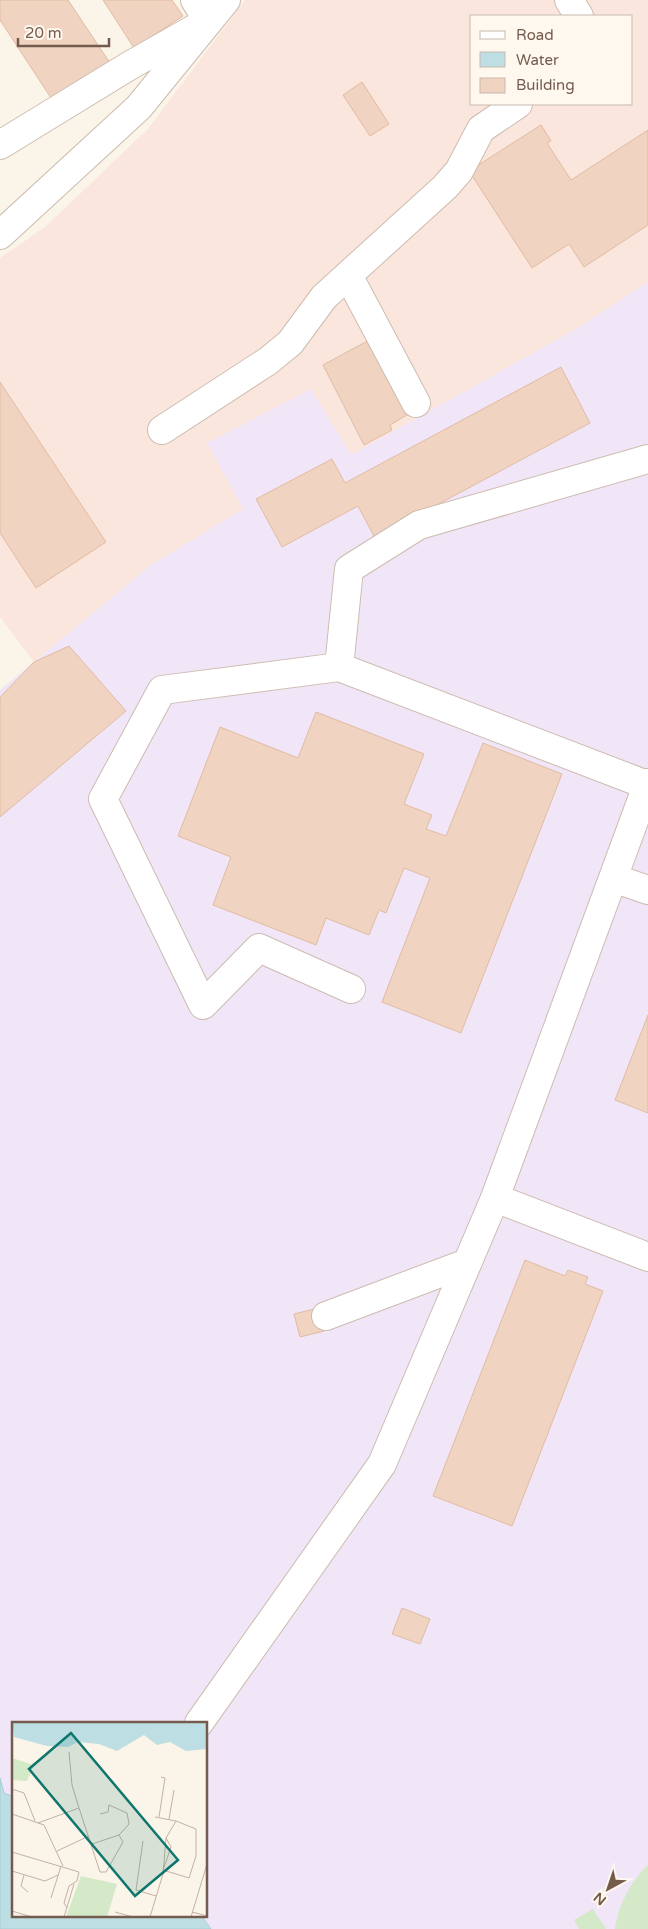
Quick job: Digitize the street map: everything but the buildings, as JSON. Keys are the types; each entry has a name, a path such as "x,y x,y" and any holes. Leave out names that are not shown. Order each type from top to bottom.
{"lane":[{"path":"0,145 129,66 201,10 226,0"},
{"path":"568,0 578,15"},
{"path":"0,235 140,107 201,10"},
{"path":"162,430 268,361 290,343 324,297 459,171 481,129 517,105"},
{"path":"348,275 416,403"},
{"path":"339,667 349,569 418,525 648,459"},
{"path":"200,1722 382,1464 495,1198 648,784 339,667 162,690 103,799 203,1005 259,948 351,989"},
{"path":"613,878 648,890"},
{"path":"495,1198 648,1256"},
{"path":"326,1316 467,1263"}],"shaded area":[{"path":"245,0 648,0 648,282 576,329 351,455 310,389 243,509 151,565 34,662 0,617 0,258 45,227 148,129"},
{"path":"648,282 648,1929 211,1929 202,1916 208,1916 208,1722 12,1722 12,1796 4,1793 0,1778 0,690 151,565 243,509 207,443 311,389 351,455 576,329"}],"green space":[{"path":"648,1865 648,1929 615,1929 626,1894"},
{"path":"593,1909 606,1929 579,1929 574,1920"}],"water":[{"path":"0,1778 4,1793 12,1796 12,1916 202,1916 211,1929 0,1929"}]}
